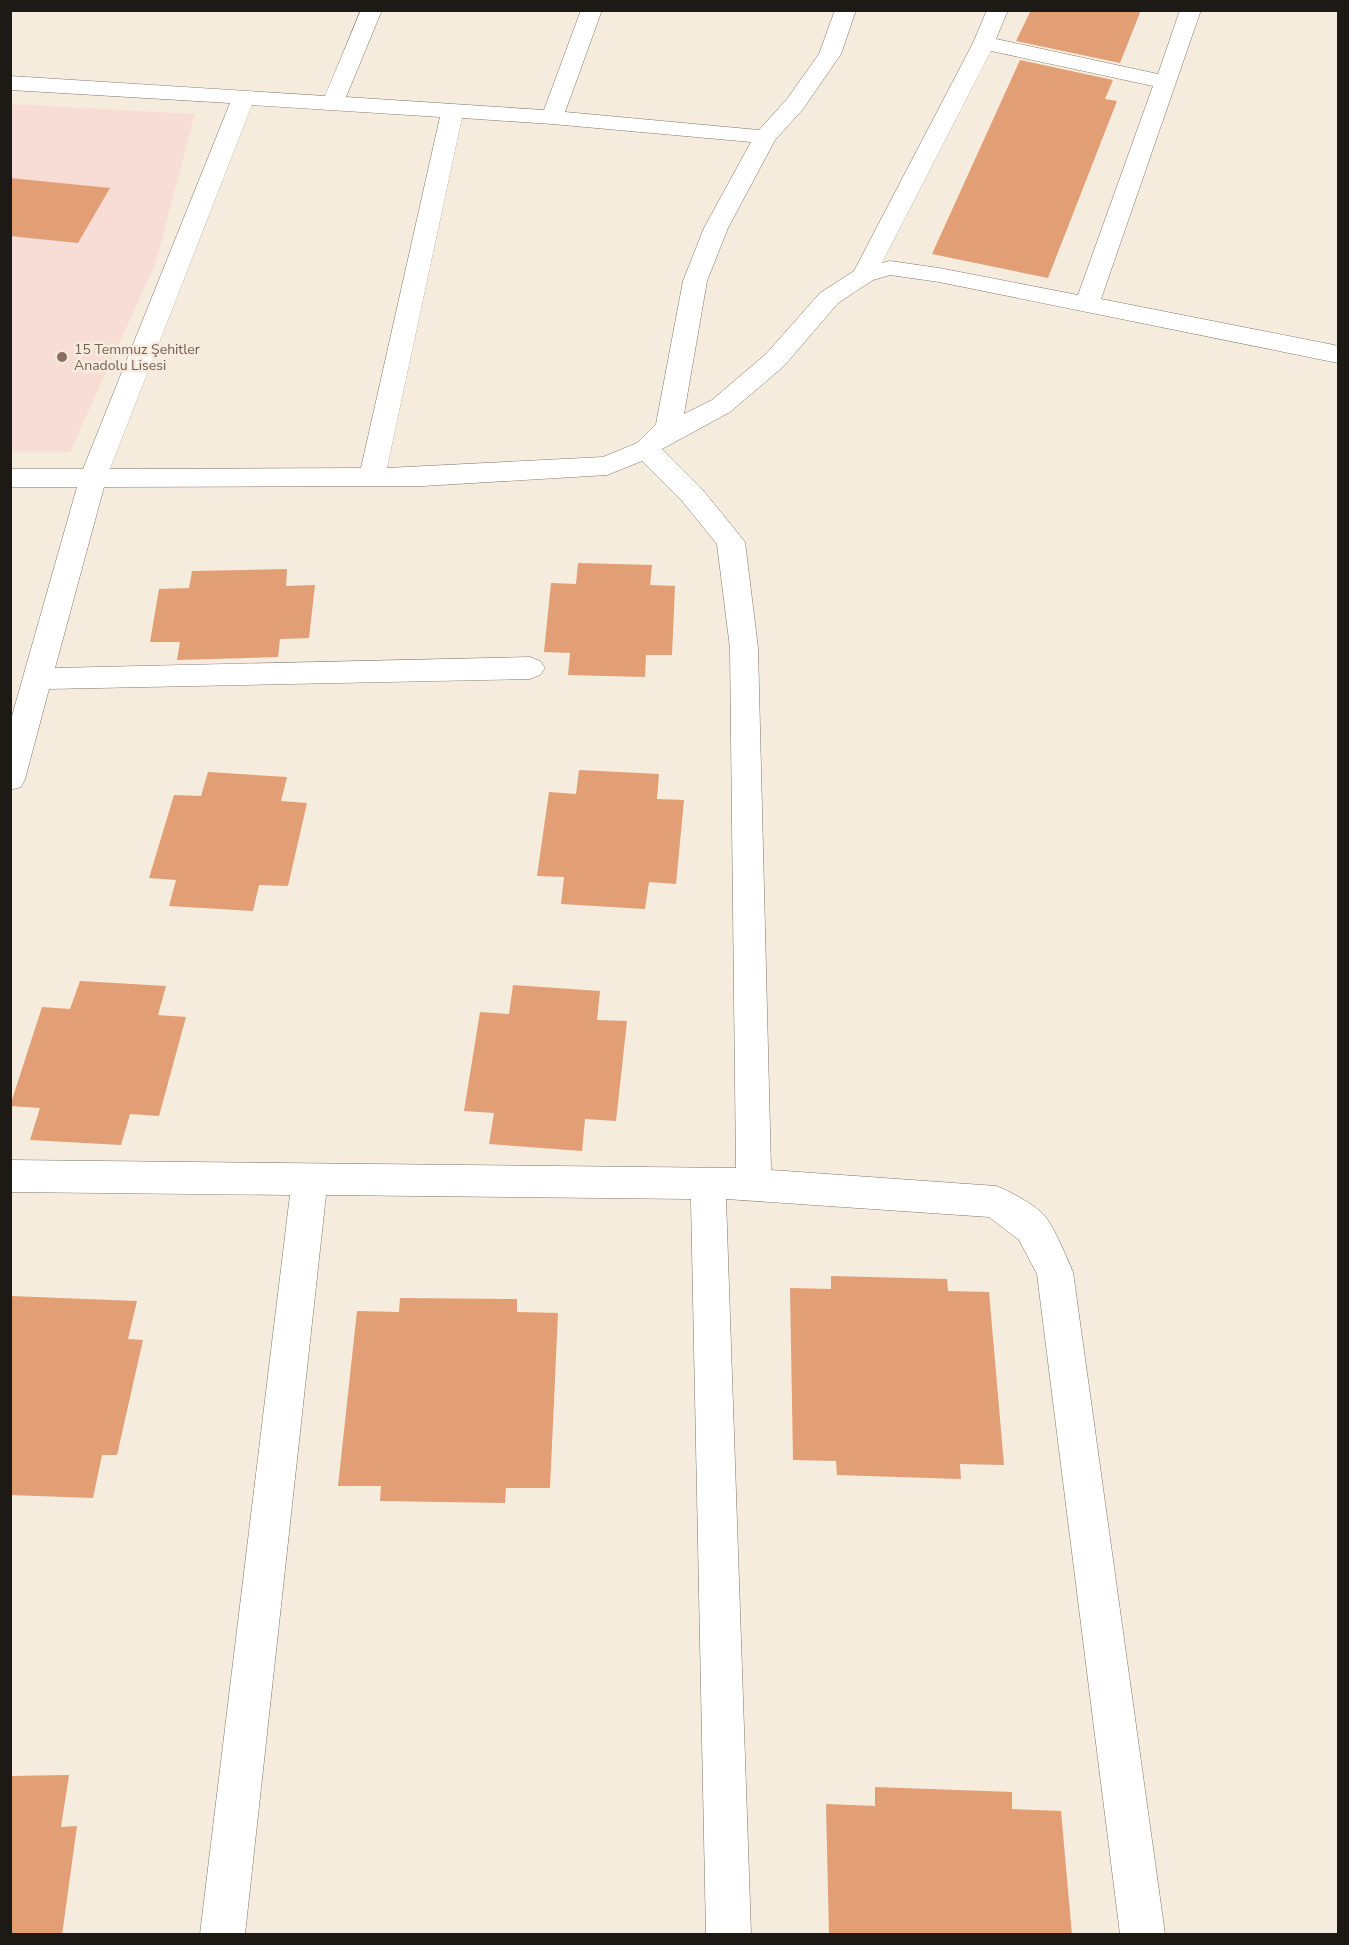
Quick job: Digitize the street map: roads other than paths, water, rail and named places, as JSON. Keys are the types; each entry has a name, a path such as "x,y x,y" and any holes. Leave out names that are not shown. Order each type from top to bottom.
{"street":[{"path":"333,102 372,10"},
{"path":"552,117 592,10"},
{"path":"652,444 669,427 695,281 716,228 765,137 795,104 830,54 846,10"},
{"path":"864,275 984,43 998,10"},
{"path":"1087,303 1191,10"},
{"path":"984,43 1166,82"},
{"path":"10,83 552,117 765,137"},
{"path":"10,779 93,477 244,97"},
{"path":"372,477 453,110"},
{"path":"10,478 423,477 607,466 721,406 775,360 829,298 864,275 890,268 939,274 1338,355"},
{"path":"652,444 731,542 744,648 754,1184"},
{"path":"38,679 530,668"},
{"path":"10,1176 754,1184 996,1202 1032,1228 1055,1272 1143,1935"},
{"path":"222,1935 310,1179"},
{"path":"708,1184 728,1935"}],"place":[{"name":"15 Temmuz Şehitler Anadolu Lisesi","path":"62,357"}]}
